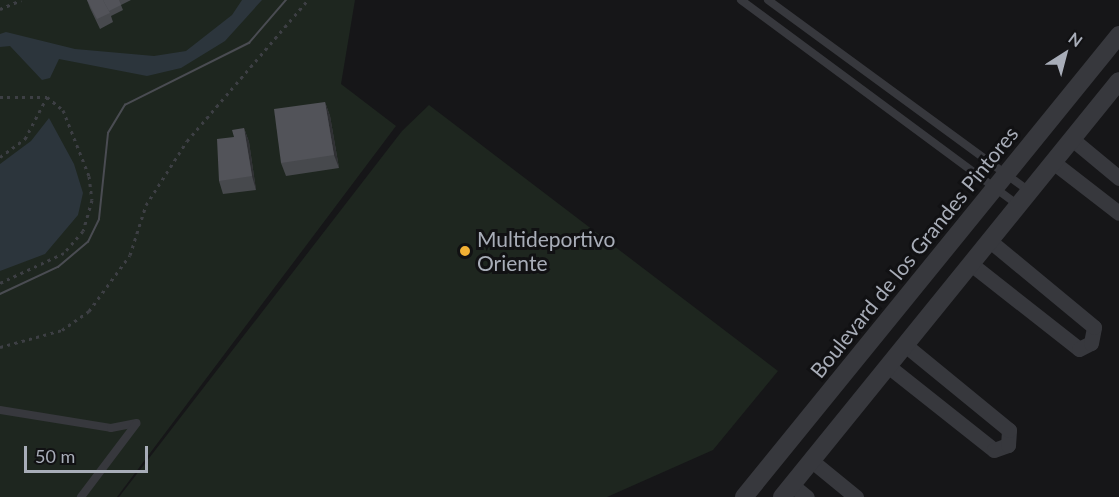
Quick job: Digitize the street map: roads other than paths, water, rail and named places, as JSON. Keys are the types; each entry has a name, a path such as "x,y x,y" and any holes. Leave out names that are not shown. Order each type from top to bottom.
{"street":[{"name":"Boulevard de los Grandes Pintores","path":"744,497 1119,35"},
{"path":"807,497 787,491 1024,198 1059,167 1078,144 1119,81"},
{"path":"1078,144 1119,178"},
{"path":"1059,167 1119,213"},
{"path":"971,264 1079,349 1091,343 1094,327 990,241"},
{"path":"888,366 994,450 1008,445 1009,430 905,345"},
{"path":"812,461 856,497"}],"lane":[{"path":"741,0 1024,198"},
{"path":"768,0 1024,198"},
{"path":"0,410 111,428 137,423 81,497"}],"tram line":[{"path":"0,294 58,267 88,242 99,219 108,133 125,105 249,43 286,0"}],"place":[{"name":"Multideportivo Oriente","path":"465,251"}]}
